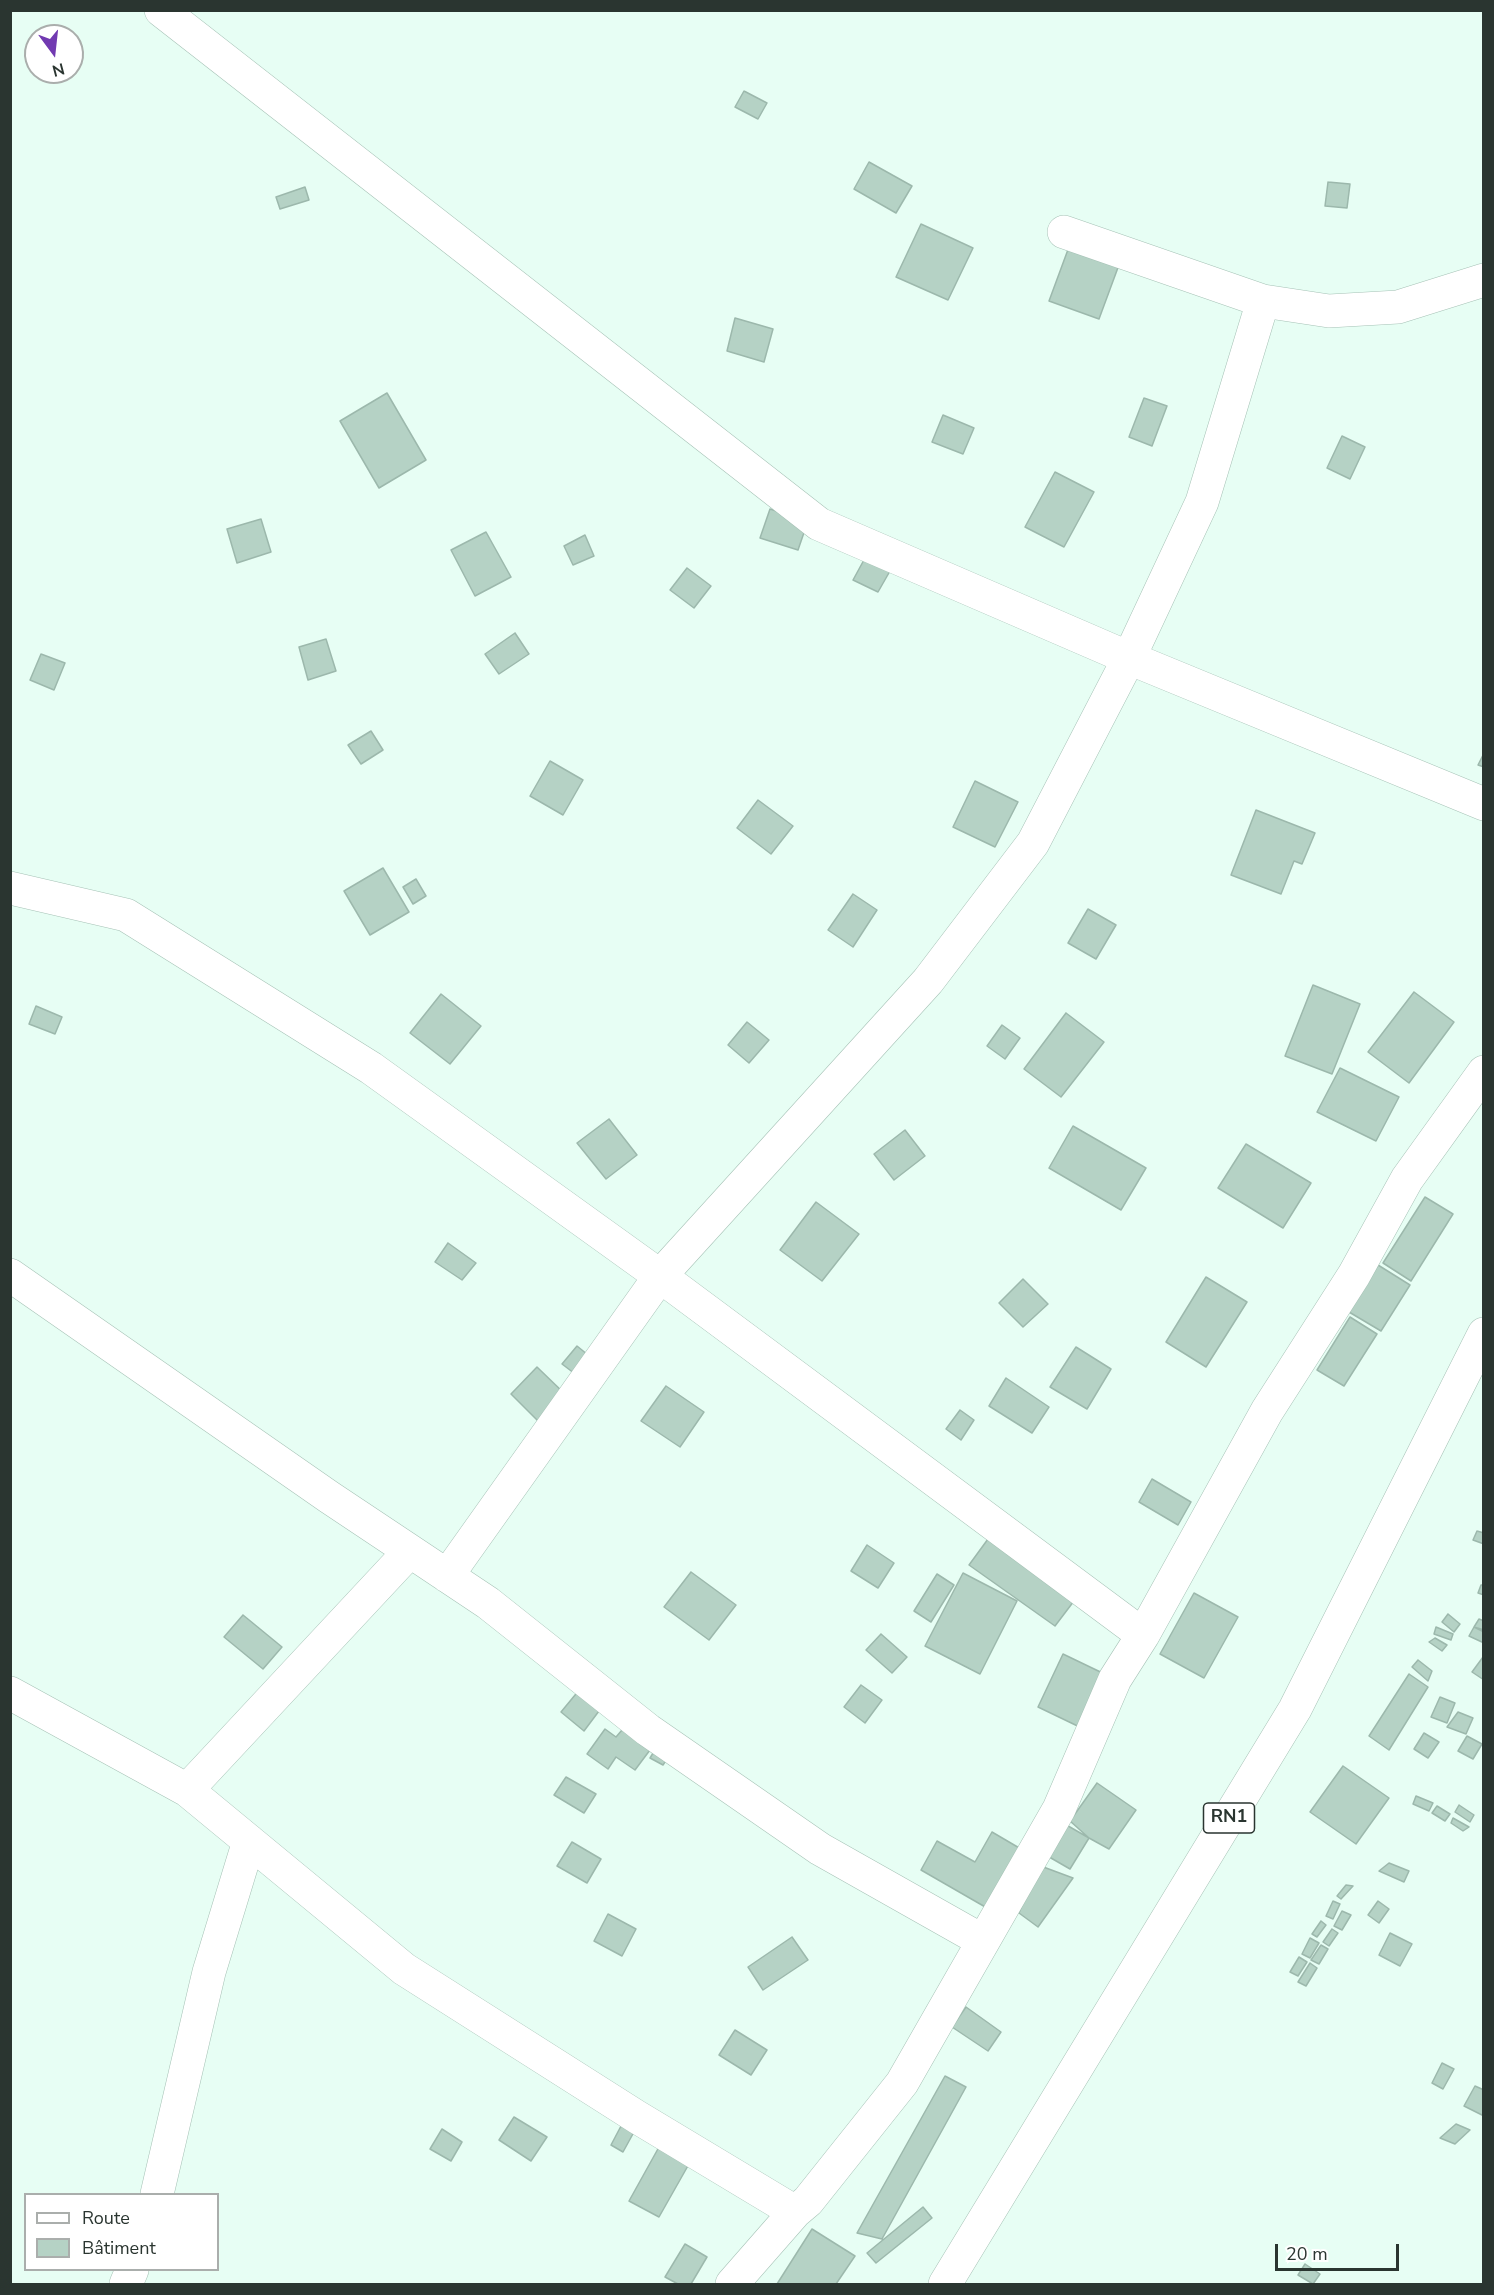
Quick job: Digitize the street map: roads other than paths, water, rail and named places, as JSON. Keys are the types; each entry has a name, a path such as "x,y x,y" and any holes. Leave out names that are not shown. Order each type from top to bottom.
{"main road":[{"path":"161,10 819,524 1129,658 1484,804"},
{"path":"1064,232 1263,301 1329,311 1398,307 1484,280"},
{"path":"447,1576 660,1276 928,981 1032,843 1129,658 1202,502 1263,301"},
{"path":"10,888 126,915 371,1068 660,1276 1143,1635"},
{"path":"732,2284 795,2212 808,2201 902,2083 1059,1809 1115,1678 1143,1635 1268,1411 1354,1275 1407,1179 1484,1072"},
{"path":"10,1275 488,1603 648,1730 820,1849 983,1941"},
{"name":"RN1","path":"945,2284 1295,1709 1484,1334"},
{"path":"187,1790 410,1551"},
{"path":"10,1693 187,1790 404,1969 637,2117 795,2212"},
{"path":"157,2193 209,1972 249,1841"}]}
